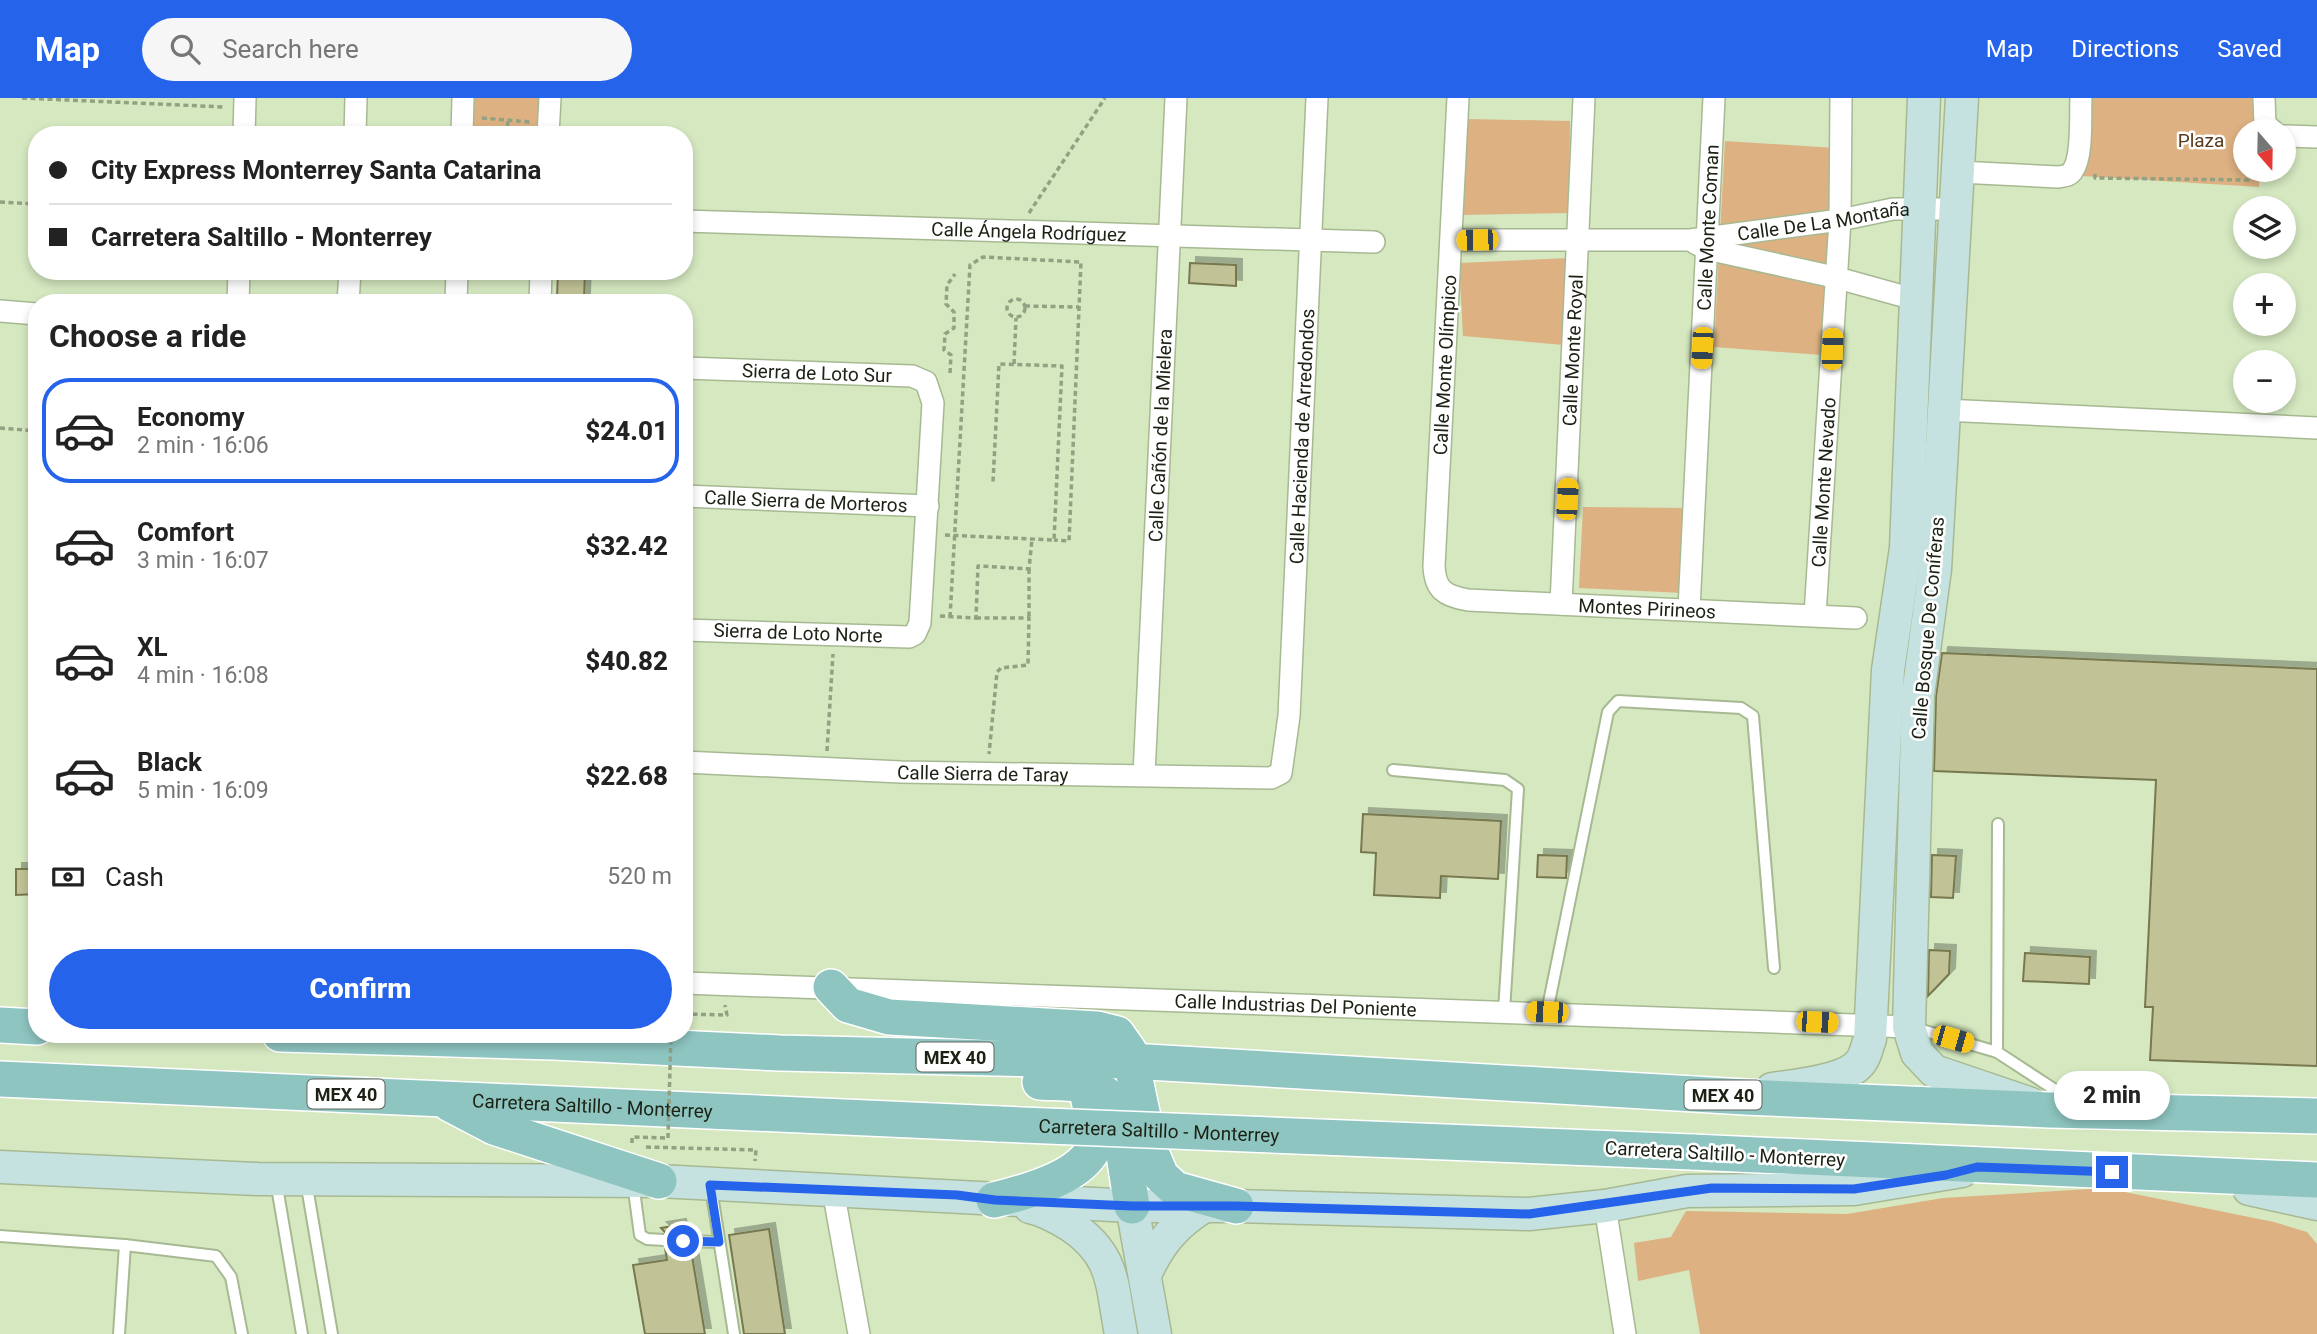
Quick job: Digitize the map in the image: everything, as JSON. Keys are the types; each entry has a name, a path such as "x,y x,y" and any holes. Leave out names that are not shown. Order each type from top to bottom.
{"main road":[{"path":"831,987 848,1005 889,1017 1112,1031 1124,1040 1150,1150 1161,1176 1175,1189 1221,1205"},
{"path":"0,1025 28,1027"},
{"name":"MEX 40","path":"627,1043 780,1053 1130,1061 1745,1097 2049,1110 2317,1116"},
{"path":"780,1053 795,1062 838,1068 1065,1083 1094,1088 1114,1104 1132,1206"},
{"name":"Carretera Saltillo - Monterrey","path":"0,1079 2317,1180"},
{"path":"995,1200 1058,1181 1073,1171 1089,1154 1094,1145 1098,1124 1093,1107 1081,1092 1065,1083"},
{"path":"438,1098 494,1127 646,1181"}],"street":[{"path":"355,126 356,98"},
{"path":"464,98 469,126"},
{"path":"548,126 550,98"},
{"name":"Calle Cañón de la Mielera","path":"1144,775 1176,98"},
{"name":"Calle Hacienda de Arredondos","path":"1281,773 1289,716 1317,98"},
{"name":"Calle Monte Olímpico","path":"1439,589 1434,566 1458,98"},
{"name":"Calle Monte Royal","path":"1561,604 1580,238 1584,98"},
{"name":"Calle Monte Coman","path":"1689,609 1702,242 1714,98"},
{"name":"Calle Monte Nevado","path":"1815,615 1834,277 1840,219 1841,98"},
{"name":"Calle Bosque De Coníferas","path":"1745,1097 1821,1081 1850,1070 1861,1063 1871,1024 1888,670 1906,548 1924,98"},
{"name":"Calle Bosque De Coníferas","path":"1962,98 1958,209 1936,569 1918,695 1909,1027 1917,1053 1934,1071 2049,1110"},
{"path":"1959,172 2058,177 2073,171 2079,146 2081,98"},
{"path":"2263,98 2270,119"},
{"path":"244,126 245,103"},
{"path":"2296,134 2317,137"},
{"name":"Calle De La Montaña","path":"1451,240 1580,238 1702,242 1880,211 1958,209"},
{"name":"Calle Ángela Rodríguez","path":"693,221 1374,242"},
{"name":"Calle De La Montaña","path":"1702,242 1917,300"},
{"path":"0,311 28,313"},
{"name":"Sierra de Loto Sur","path":"693,368 912,376 926,382 933,403 928,506"},
{"path":"1944,411 2317,428"},
{"name":"Calle Sierra de Morteros","path":"693,496 928,506"},
{"path":"920,615 928,506"},
{"name":"Montes Pirineos","path":"1439,589 1468,600 1856,618"},
{"name":"Sierra de Loto Norte","path":"693,630 912,636 918,630 920,615"},
{"name":"Calle Sierra de Taray","path":"693,762 986,773 1271,778 1281,773"},
{"name":"Calle Industrias Del Poniente","path":"693,984 1547,1012 1909,1027"},
{"path":"0,1167 290,1179 646,1181 957,1195 995,1200 1040,1209 1092,1240 1108,1270 1121,1334"},
{"path":"995,1200 1132,1206 1221,1205 1529,1214 1605,1206 1712,1188 1854,1189 1936,1177 1977,1167"},
{"path":"2194,1175 2317,1204"},
{"path":"833,1190 859,1334"},
{"path":"1145,1275 1154,1255 1175,1227 1221,1205"},
{"path":"1132,1206 1156,1334"},
{"path":"1605,1206 1625,1334"}],"lane":[{"path":"1547,1012 1608,712 1618,701 1741,708 1753,716 1773,968"},
{"path":"1393,770 1505,780 1517,789 1504,1011"},
{"path":"1997,1052 1998,824"},
{"path":"1909,1027 1997,1052 2086,1111"},
{"path":"290,1179 302,1334"},
{"path":"290,1179 331,1334"},
{"path":"646,1181 640,1235 647,1239 664,1240"},
{"path":"710,1185 734,1334"},
{"path":"0,1236 125,1245 216,1256 231,1277 242,1334"},
{"path":"683,1241 719,1242"},
{"path":"119,1334 125,1245"},
{"path":"233,1334 237,1315"}],"path":[{"path":"22,98 245,103"},
{"path":"1015,231 1105,98"},
{"path":"469,126 508,120 535,126"},
{"path":"508,120 508,126"},
{"path":"2095,164 2095,178 2233,180"},
{"path":"0,202 28,204"},
{"path":"926,536 954,535 1069,541 1081,262 983,257 970,265 954,535 950,617"},
{"path":"950,373 951,355 944,350 944,342 945,334 954,328 954,312 946,304 947,285 955,274"},
{"path":"1016,318 1007,311 1010,302 1018,299 1025,306 1079,307"},
{"path":"1016,318 1024,314 1025,306"},
{"path":"1014,364 1016,318"},
{"path":"993,482 999,363 1062,366 1054,540"},
{"path":"0,428 28,430"},
{"path":"986,773 997,672 1001,668 1028,665 1028,569 1032,539"},
{"path":"976,618 978,565 1028,569"},
{"path":"920,615 1028,618"},
{"path":"827,768 834,634"},
{"path":"693,1014 727,1015 727,1005 716,1005"},
{"path":"632,1147 632,1137 668,1138 671,1043"},
{"path":"646,1147 756,1150"}],"green space":[{"path":"463,98 554,98 552,126 461,126"},
{"name":"Plaza","path":"2085,98 2263,98 2262,119 2233,119 2233,182 2259,182 2259,187 2081,176"},
{"path":"1468,119 1570,121 1569,213 1461,215"},
{"path":"1725,141 1835,148 1822,355 1714,347"},
{"path":"1568,258 1564,345 1463,336 1459,263"},
{"path":"1583,507 1687,508 1683,593 1579,588"},
{"path":"2105,1188 2274,1222 2307,1232 2317,1244 2317,1334 1700,1334 1689,1270 1638,1281 1634,1243 1671,1237 1686,1211 1847,1214 1943,1198"}],"building":[{"path":"1190,263 1236,265 1236,286 1189,283"},
{"path":"558,280 585,280 584,294 557,294"},
{"path":"1942,653 2317,669 2317,1066 2150,1060 2153,1007 2145,1007 2156,780 1934,771 1936,696"},
{"path":"1363,814 1501,821 1498,879 1441,876 1440,898 1374,895 1376,853 1361,852"},
{"path":"1538,855 1567,856 1566,878 1537,877"},
{"path":"1932,855 1956,856 1953,898 1931,897"},
{"path":"16,869 28,869 28,894 16,895"},
{"path":"1929,950 1950,951 1949,974 1928,996"},
{"path":"2025,953 2090,957 2089,984 2023,981"},
{"path":"680,1225 682,1233 675,1241 678,1247 684,1249 686,1257 692,1256 705,1334 645,1334 633,1265 667,1260 665,1248 672,1240 661,1228"},
{"path":"769,1229 785,1334 744,1334 729,1235"}],"route":[{"path":"683,1241 719,1242 710,1185 957,1195 995,1200 1132,1206 1529,1214 1578,1210 1712,1188 1854,1189 1915,1181 1977,1167 2112,1172"}]}
